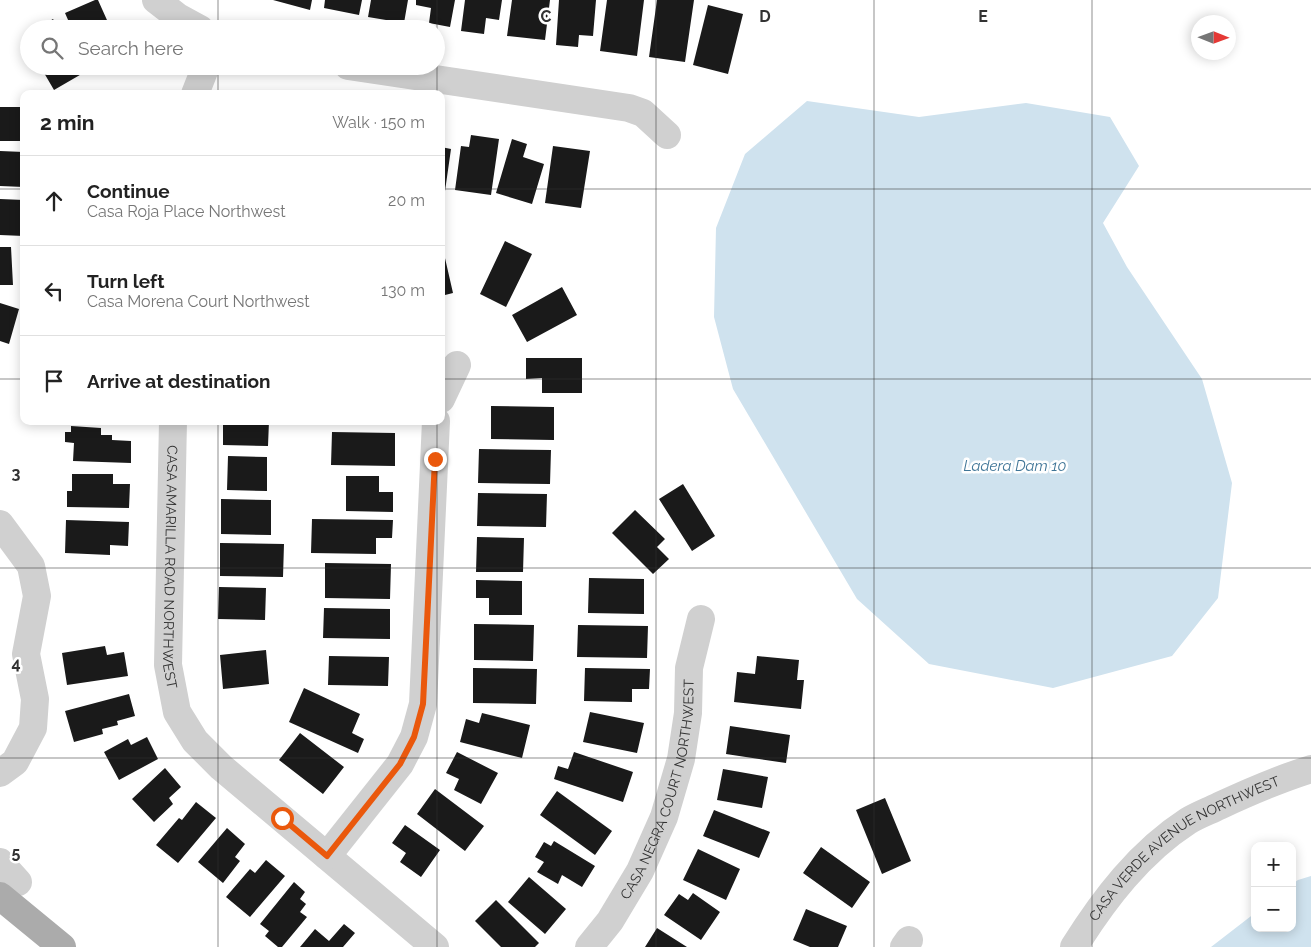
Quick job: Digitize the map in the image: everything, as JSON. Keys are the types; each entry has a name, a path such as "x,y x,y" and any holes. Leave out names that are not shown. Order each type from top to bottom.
{"main road":[{"path":"9,889 62,947"}],"street":[{"path":"156,0 184,20"},
{"path":"197,90 202,75"},
{"path":"408,75 629,108 643,113 667,135"},
{"path":"445,390 456,364"},
{"name":"CASA AMARILLA ROAD NORTHWEST","path":"174,425 168,665 177,712 195,741 221,767 327,856"},
{"path":"436,425 423,704 414,737 400,764 327,856 436,947"},
{"path":"0,524 31,566 37,596 26,654 35,699 33,728 15,762 0,773"},
{"name":"CASA NEGRA COURT NORTHWEST","path":"589,947 610,921 640,871 664,817 681,759 688,713 689,668 701,618"},
{"name":"CASA VERDE AVENUE NORTHWEST","path":"1074,947 1096,912 1124,879 1154,847 1189,820 1266,784 1311,769"},
{"path":"0,862 9,889"}],"water":[{"name":"Ladera Dam 10","path":"807,101 919,117 1026,103 1110,117 1139,166 1103,223 1127,267 1202,379 1232,483 1218,598 1172,656 1053,688 929,664 857,599 733,389 714,317 716,228 745,154"},
{"path":"1311,876 1311,947 1211,947 1251,916 1251,932 1296,932 1296,881"}],"building":[{"path":"98,0 107,20 68,20 65,13"},
{"path":"273,0 312,0 310,10"},
{"path":"325,0 362,0 359,15 324,8"},
{"path":"371,0 408,0 405,20 386,20 368,17"},
{"path":"416,0 455,0 450,27 445,26 445,20 429,20 431,8 416,5"},
{"path":"465,0 502,0 499,20 486,18 484,34 461,31"},
{"path":"512,0 550,0 545,40 507,36"},
{"path":"559,0 596,0 593,36 579,35 578,47 556,45"},
{"path":"607,0 644,0 637,56 600,51"},
{"path":"657,0 694,0 685,62 649,57"},
{"path":"708,5 743,14 728,74 693,65"},
{"path":"45,75 80,75 54,90"},
{"path":"0,107 20,107 20,141 0,141"},
{"path":"471,135 499,139 491,195 455,190 461,146 469,147"},
{"path":"512,139 527,144 523,157 544,164 532,204 496,193"},
{"path":"553,146 590,151 581,208 545,203"},
{"path":"445,148 451,149 445,191"},
{"path":"0,151 20,152 20,187 0,186"},
{"path":"0,199 20,200 20,236 0,235"},
{"path":"505,241 532,254 506,307 480,294"},
{"path":"0,247 11,247 13,285 0,285"},
{"path":"445,258 453,293 445,295"},
{"path":"562,287 577,315 527,342 512,315"},
{"path":"0,303 19,309 9,344 0,341"},
{"path":"526,358 582,358 582,393 542,393 542,378 526,379"},
{"path":"491,406 554,407 554,440 491,439"},
{"path":"223,425 269,425 268,446 223,445"},
{"path":"71,426 101,428 101,435 112,435 112,440 131,441 131,463 73,461 74,443 65,442 65,432 71,432"},
{"path":"332,432 395,433 395,466 331,465"},
{"path":"479,449 551,450 550,484 478,483"},
{"path":"228,456 267,457 267,491 227,490"},
{"path":"72,474 113,474 113,484 130,484 129,508 67,507 67,491 72,491"},
{"path":"346,476 379,476 379,492 393,492 393,512 346,511"},
{"path":"683,484 715,536 692,551 659,499"},
{"path":"478,493 547,494 546,527 477,526"},
{"path":"221,499 271,500 271,535 221,534"},
{"path":"635,510 665,539 657,547 669,559 653,574 612,533"},
{"path":"312,519 393,520 392,538 376,538 376,554 311,553"},
{"path":"66,520 129,522 128,546 110,545 110,555 65,553"},
{"path":"477,537 524,538 523,572 476,572"},
{"path":"220,543 284,544 283,577 220,576"},
{"path":"325,563 391,564 390,599 325,598"},
{"path":"589,578 644,579 644,614 588,613"},
{"path":"476,580 522,581 522,615 489,615 489,598 476,598"},
{"path":"219,587 266,588 265,620 218,619"},
{"path":"324,608 390,609 390,639 323,638"},
{"path":"474,624 534,625 533,661 474,660"},
{"path":"578,625 648,626 647,658 577,657"},
{"path":"105,646 107,655 124,652 128,676 67,685 62,653"},
{"path":"266,650 269,684 223,689 220,655"},
{"path":"329,656 389,657 388,686 328,685"},
{"path":"757,656 799,660 797,680 804,680 801,709 734,702 737,672 755,674"},
{"path":"473,668 537,669 536,704 473,703"},
{"path":"585,668 650,669 649,689 632,689 632,702 584,701"},
{"path":"304,688 360,714 352,733 364,739 358,753 289,722"},
{"path":"129,694 135,716 117,721 118,725 102,729 103,734 74,742 65,711"},
{"path":"590,712 644,723 637,753 583,742"},
{"path":"482,713 530,725 522,758 460,742 466,719 479,723"},
{"path":"730,726 790,735 786,763 726,754"},
{"path":"300,733 344,767 323,794 279,760"},
{"path":"147,737 158,759 119,780 104,752 128,739 131,745"},
{"path":"457,752 498,773 481,804 454,790 459,779 446,773"},
{"path":"574,752 633,772 623,802 554,779 558,766 568,769"},
{"path":"165,768 181,787 169,798 173,804 154,822 132,799"},
{"path":"723,769 768,777 762,808 717,800"},
{"path":"435,789 484,826 465,851 417,814"},
{"path":"557,791 612,831 595,855 540,815"},
{"path":"885,798 911,861 882,874 856,810"},
{"path":"196,802 216,818 178,863 156,845 179,818 182,820"},
{"path":"714,810 770,832 759,858 703,836"},
{"path":"405,825 440,850 421,877 400,862 406,853 392,843"},
{"path":"227,828 245,844 235,857 240,861 223,883 198,862"},
{"path":"554,841 595,866 582,887 562,875 558,884 537,872 544,862 535,857 544,842 551,846"},
{"path":"821,847 870,882 852,908 803,873"},
{"path":"698,849 740,869 726,900 683,880"},
{"path":"266,860 285,876 250,917 226,897 250,869 255,873"},
{"path":"529,877 566,909 545,934 508,902"},
{"path":"294,882 305,892 300,899 306,904 300,912 307,917 282,947 278,947 265,936 269,931 260,924"},
{"path":"693,893 720,912 701,940 664,915 679,894 688,900"},
{"path":"496,900 539,943 535,947 501,947 475,921"},
{"path":"806,909 847,926 838,947 810,947 793,940"},
{"path":"344,924 355,933 343,947 300,947 315,929 329,941"},
{"path":"657,928 687,947 645,947"}],"route":[{"path":"282,818 327,856 400,764 414,737 423,704 435,459"}]}
